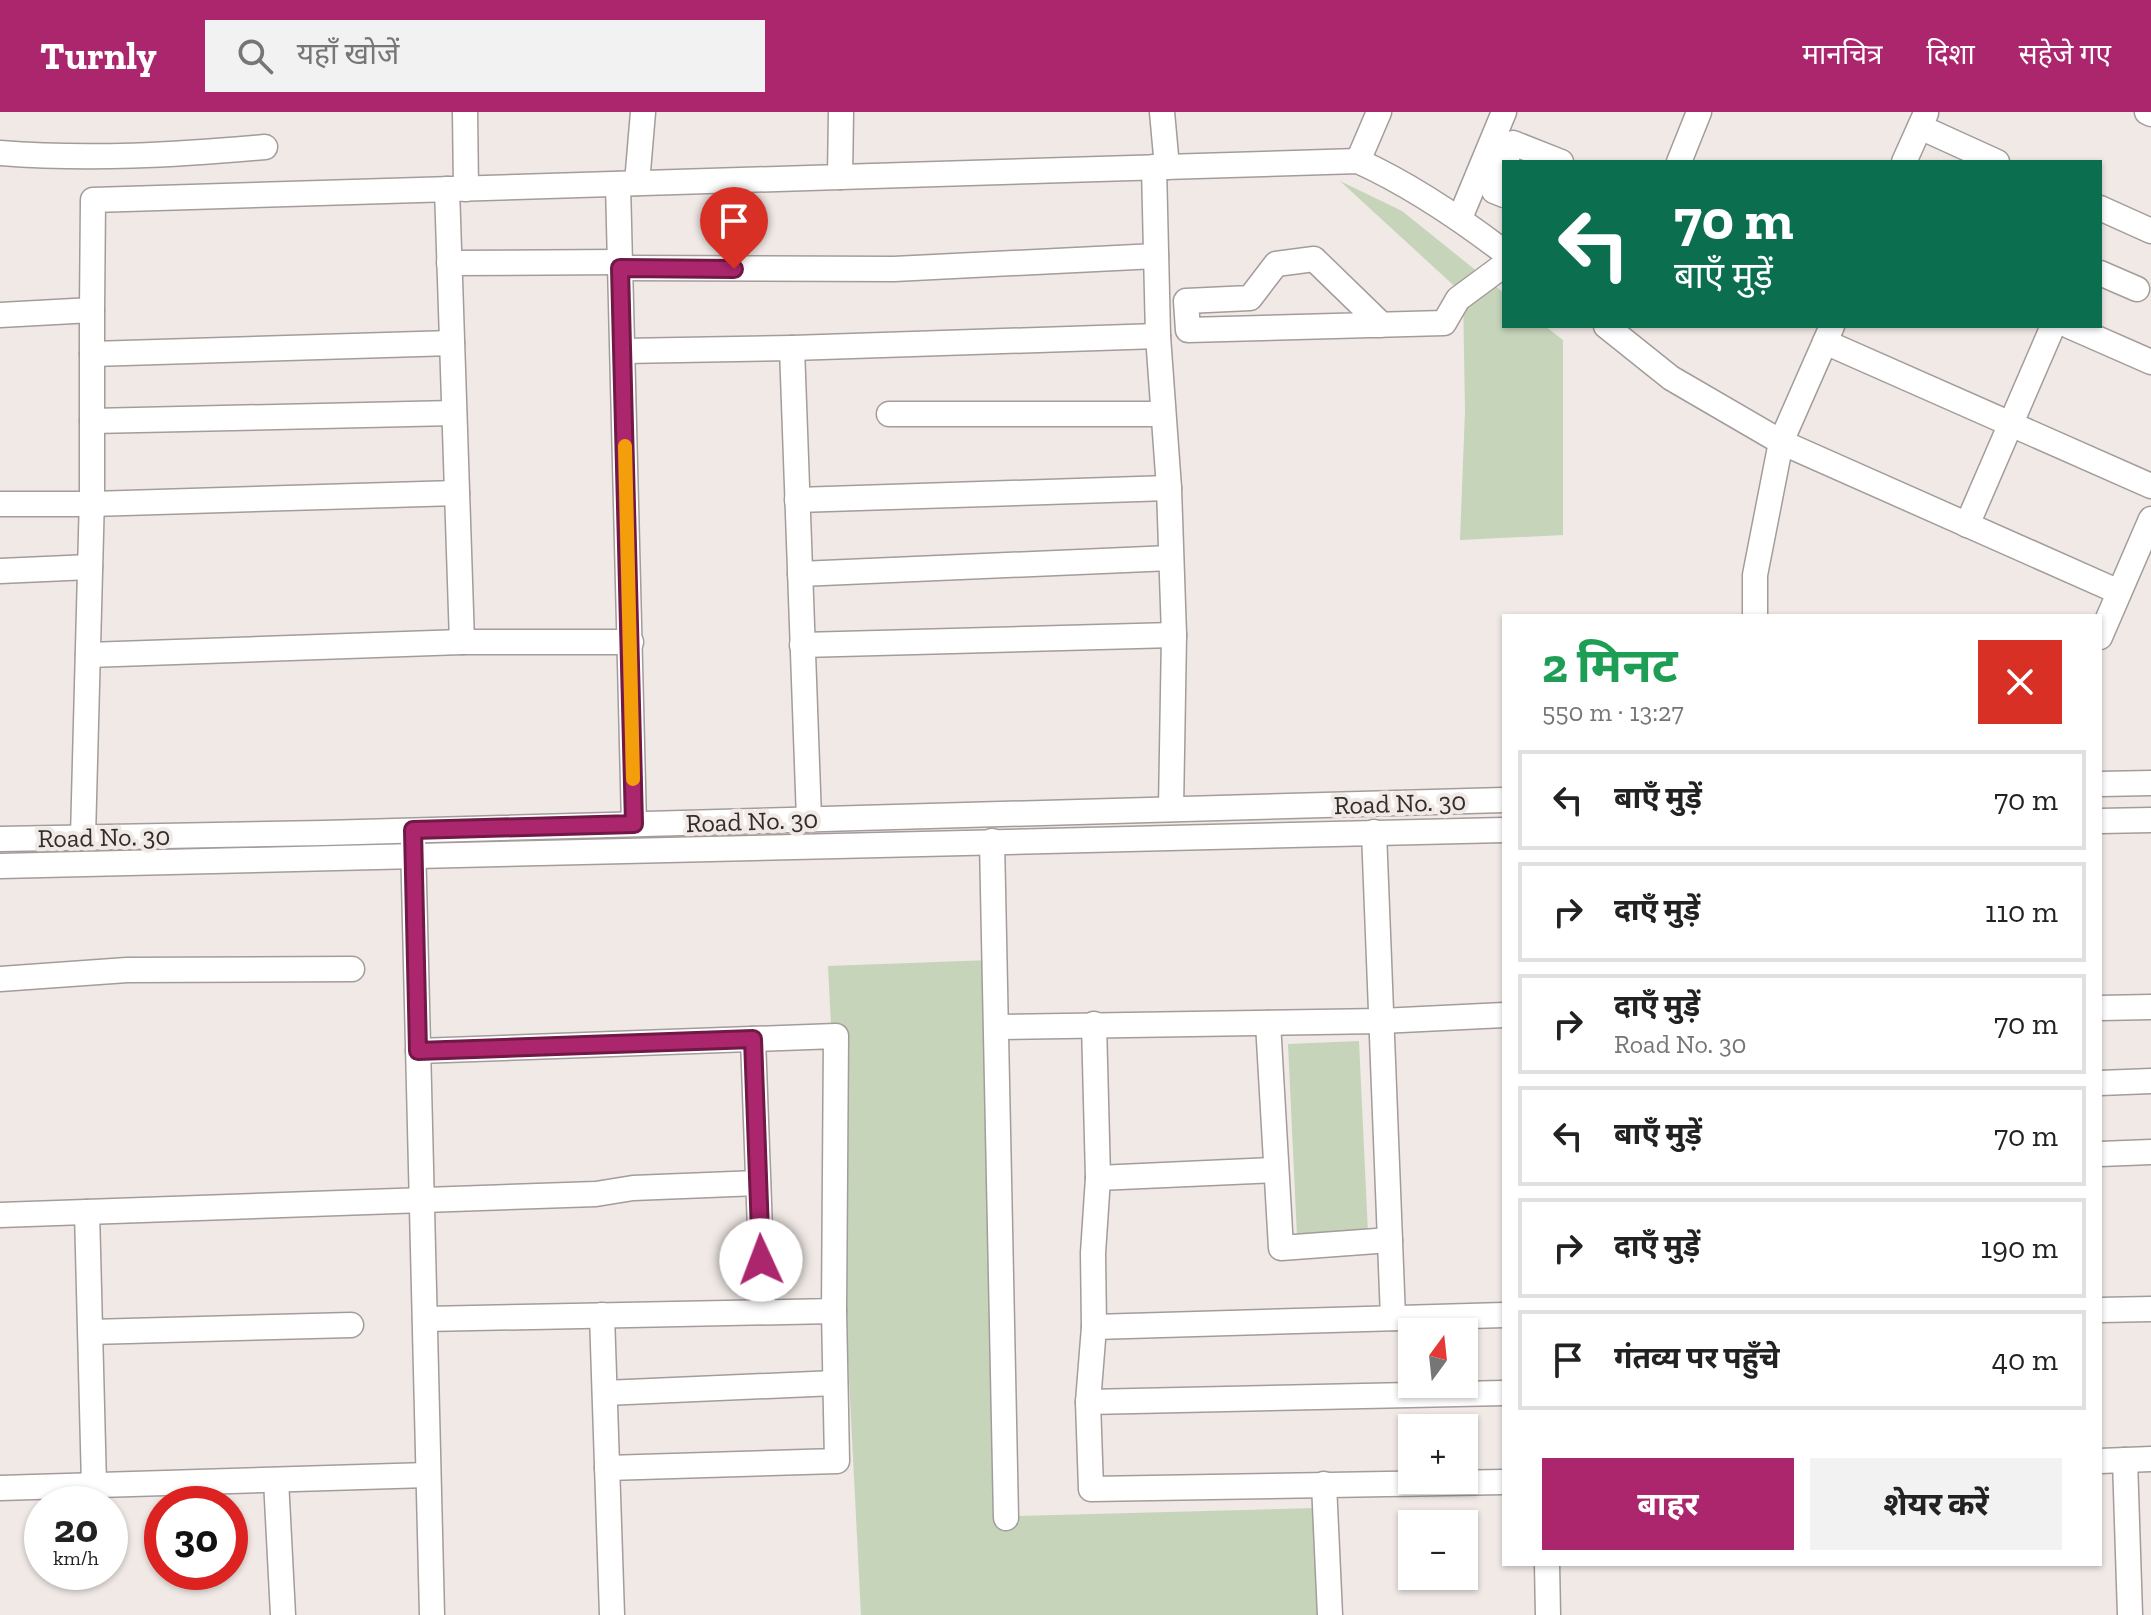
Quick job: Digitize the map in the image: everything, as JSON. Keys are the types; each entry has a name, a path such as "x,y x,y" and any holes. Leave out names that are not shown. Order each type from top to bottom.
{"street":[{"path":"462,642 449,263 465,112"},
{"path":"634,824 620,265 628,183 643,112"},
{"path":"840,177 841,112"},
{"path":"1162,112 1156,256 1174,635 1171,809"},
{"path":"1358,161 1379,112"},
{"path":"1460,218 1504,112"},
{"path":"1680,160 1699,112"},
{"path":"1905,160 1923,120 1993,160"},
{"path":"1507,160 1513,143 1556,160"},
{"path":"0,153 60,158 148,156 265,147"},
{"path":"83,837 92,504 93,200 1358,161 1396,178 1460,218 1502,250"},
{"path":"1502,171 1494,191 1502,194"},
{"path":"2102,209 2151,231"},
{"path":"449,263 894,269 1156,256"},
{"path":"1382,325 1314,259 1276,264 1250,298 1186,301 1188,330 1382,325 1444,323 1458,299 1502,266"},
{"path":"2102,274 2137,289"},
{"path":"0,315 92,310"},
{"path":"1611,328 1671,378 1781,442 2119,592"},
{"path":"1967,525 2052,328"},
{"path":"2074,328 2151,362"},
{"path":"1755,614 1755,575 1781,442 1829,334 2010,424 2151,486"},
{"path":"623,351 1158,336"},
{"path":"92,354 452,343"},
{"path":"792,348 809,819"},
{"path":"92,421 454,413"},
{"path":"889,414 1163,414"},
{"path":"797,500 1169,488"},
{"path":"0,504 457,493"},
{"path":"2102,632 2151,519"},
{"path":"800,574 1171,558"},
{"path":"0,571 90,567"},
{"path":"802,645 1174,635"},
{"path":"88,655 462,642 631,642"},
{"path":"2102,784 2151,783"},
{"name":"Road No. 30","path":"0,839 1502,800"},
{"path":"2102,821 2151,820"},
{"path":"413,830 432,1615"},
{"name":"Road No. 30","path":"0,866 1502,830"},
{"path":"1374,832 1393,1318"},
{"path":"992,841 1006,1518"},
{"path":"0,979 127,970 352,969"},
{"path":"2102,1008 2151,1007"},
{"path":"997,1027 1381,1021 1502,1015"},
{"path":"1268,1023 1281,1248 1390,1240"},
{"path":"1094,1024 1098,1178 1093,1253 1094,1327 1088,1402 1091,1489 1502,1482"},
{"path":"418,1051 836,1036 834,1311 837,1461 607,1468"},
{"path":"753,1039 763,1312"},
{"path":"2102,1083 2151,1081"},
{"path":"2102,1154 2151,1152"},
{"path":"1098,1178 1275,1170"},
{"path":"0,1215 596,1194 633,1188 758,1183"},
{"path":"87,1212 94,1485"},
{"path":"2102,1304 2151,1309"},
{"path":"425,1319 834,1311"},
{"path":"602,1315 612,1615"},
{"path":"1094,1327 1502,1315"},
{"path":"91,1332 351,1325"},
{"path":"605,1393 835,1383"},
{"path":"1088,1402 1502,1393"},
{"path":"2102,1461 2151,1459"},
{"path":"2125,1460 2130,1615"},
{"path":"0,1488 428,1475"},
{"path":"276,1480 283,1615"},
{"path":"1324,1484 1330,1615"},
{"path":"1547,1566 1548,1615"}],"green space":[{"path":"1340,181 1402,211 1502,291 1502,328 1548,328 1563,340 1563,535 1460,540 1465,411 1463,294"},
{"path":"991,960 1018,1516 1316,1508 1325,1615 861,1615 828,966"},
{"path":"1359,1041 1368,1234 1297,1237 1288,1044"}],"slow traffic":[{"path":"625,446 633,779"}],"route":[{"path":"734,269 620,268 634,824 413,830 418,1051 753,1039 761,1260"}]}
